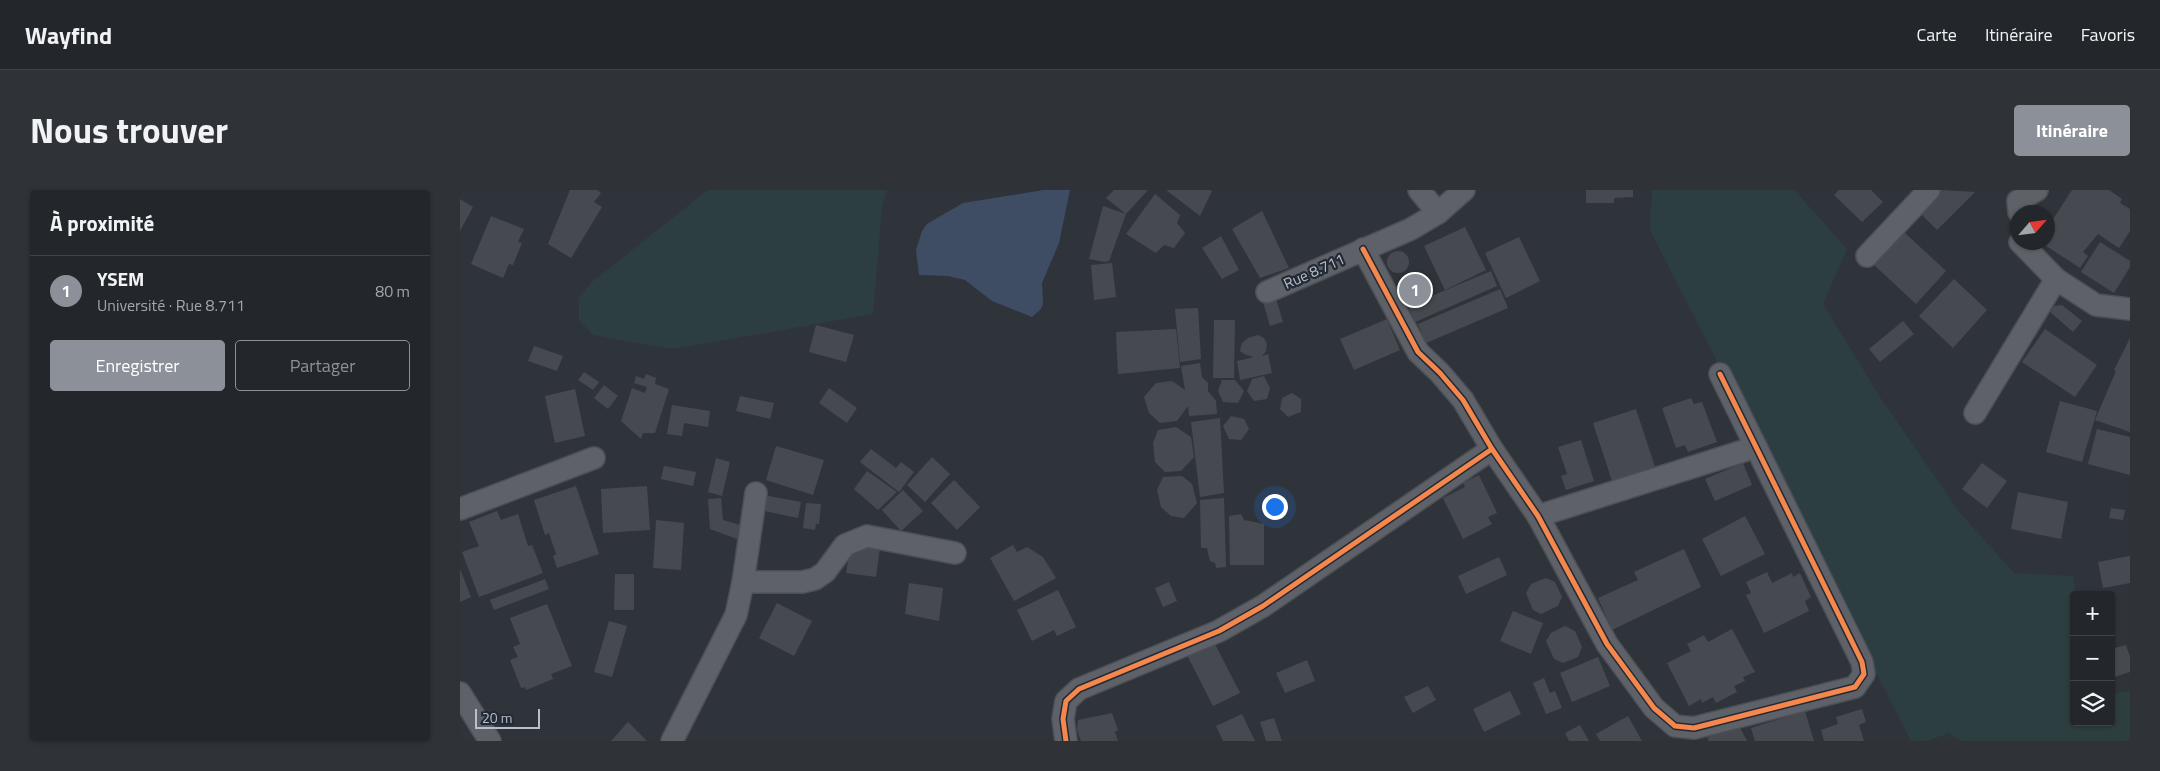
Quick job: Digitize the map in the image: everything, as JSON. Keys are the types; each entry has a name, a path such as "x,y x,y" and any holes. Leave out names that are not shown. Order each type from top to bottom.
{"street":[{"path":"1419,190 1438,213"},
{"name":"Rue 8.711","path":"1266,292 1411,229 1438,213 1464,190"},
{"path":"1866,256 1929,190"},
{"path":"2016,201 2037,190"},
{"path":"1363,249 1418,352 1440,373 1463,400 1492,449 1538,516 1608,644 1654,708 1675,726 1694,728 1855,687 1864,674 1862,662 1720,374"},
{"path":"2028,250 2056,280 2096,305 2130,309"},
{"path":"1975,413 2056,280"},
{"path":"1538,516 1756,447"},
{"path":"1066,741 1063,719 1066,701 1079,689 1219,632 1263,606 1492,449"},
{"path":"460,509 594,458"},
{"path":"672,741 736,615 743,582 756,493"},
{"path":"743,582 802,582 815,579 825,572 845,546 867,536 955,553"},
{"path":"460,693 490,741"}],"shaded area":[{"path":"708,190 887,190 882,207 873,314 673,349 593,335 579,320 579,297 592,282"},
{"path":"1652,190 1794,190 1847,249 1823,304 1880,397 1959,512 2014,573 2073,576 2075,591 2070,591 2070,726 2115,726 2115,693 2130,691 2130,741 1962,741 1949,733 1927,741 1911,741 1650,230"}],"water":[{"path":"1044,190 1070,190 1059,243 1042,283 1043,304 1040,310 1032,317 992,301 965,280 948,276 919,275 916,250 922,231 927,224 963,203"}],"building":[{"path":"570,190 597,190 601,193 594,202 602,207 571,258 548,244"},
{"path":"1114,190 1148,190 1126,214 1106,198"},
{"path":"1166,190 1210,190 1212,191 1200,216"},
{"path":"1586,190 1633,190 1633,197 1614,198 1614,203 1586,203"},
{"path":"1839,190 1871,190 1883,202 1862,222 1834,195"},
{"path":"1941,190 1975,192 1937,230 1919,212"},
{"path":"2072,190 2109,190 2122,199 2120,203 2130,209 2130,231 2119,248 2098,234 2083,252 2088,256 2080,268 2052,250 2055,250 2055,216"},
{"path":"1155,194 1180,215 1177,223 1185,233 1174,248 1164,245 1156,253 1126,234"},
{"path":"460,199 473,207 460,231"},
{"path":"1103,206 1126,214 1109,261 1105,262 1089,259"},
{"path":"1262,211 1289,268 1260,278 1232,229"},
{"path":"491,216 524,229 518,242 522,243 513,265 509,264 503,278 471,264"},
{"path":"1465,227 1486,270 1445,290 1424,246"},
{"path":"1903,231 1946,271 1916,304 1873,264"},
{"path":"1221,236 1239,270 1222,279 1202,248"},
{"path":"1519,237 1540,281 1506,298 1485,253"},
{"path":"2100,242 2130,261 2130,267 2114,293 2081,272"},
{"path":"1398,251 1406,254 1409,262 1406,270 1398,273 1390,270 1387,262 1390,254"},
{"path":"1112,263 1116,297 1094,300 1091,265"},
{"path":"1491,271 1497,286 1415,322 1408,306"},
{"path":"1954,279 1987,310 1953,348 1919,316"},
{"path":"1500,289 1508,308 1426,343 1418,324"},
{"path":"1275,295 1283,322 1270,326 1262,298"},
{"path":"2062,305 2082,321 2073,332 2050,312 2054,306"},
{"path":"1198,308 1201,359 1180,362 1175,309"},
{"path":"1387,319 1400,350 1354,370 1340,339"},
{"path":"1214,320 1235,320 1234,378 1213,378"},
{"path":"1903,321 1914,334 1880,362 1869,349"},
{"path":"816,325 854,335 846,362 809,352"},
{"path":"1176,329 1180,368 1118,374 1116,332"},
{"path":"2045,329 2097,365 2075,397 2022,362"},
{"path":"1258,335 1264,338 1267,344 1266,351 1262,356 1268,354 1272,373 1240,380 1237,361 1254,357 1240,351 1242,343 1248,338"},
{"path":"2130,338 2130,432 2095,420 2116,371 2114,370"},
{"path":"534,346 563,356 557,371 528,361"},
{"path":"1200,363 1202,377 1208,383 1208,391 1216,401 1217,414 1189,416 1188,406 1177,421 1160,423 1149,413 1144,397 1156,383 1172,381 1185,390 1181,366"},
{"path":"584,372 599,382 593,390 578,380"},
{"path":"646,374 656,378 655,384 669,389 655,433 643,433 641,439 621,421 632,388 645,393 647,387 634,383 636,376 644,379"},
{"path":"1264,376 1270,388 1267,399 1254,401 1247,391 1252,379"},
{"path":"1222,380 1235,380 1244,391 1238,403 1223,402 1218,391"},
{"path":"604,385 618,396 608,409 594,398"},
{"path":"829,388 857,408 847,423 819,403"},
{"path":"575,389 585,436 555,443 545,396"},
{"path":"1292,393 1301,399 1301,412 1288,417 1280,409 1282,398"},
{"path":"740,396 774,403 770,419 736,411"},
{"path":"1691,398 1694,404 1702,402 1717,442 1688,452 1685,445 1676,448 1662,408"},
{"path":"2060,401 2097,411 2082,462 2046,452"},
{"path":"672,405 710,411 708,427 684,423 682,436 667,434"},
{"path":"1636,409 1655,467 1612,481 1593,423"},
{"path":"1231,416 1244,419 1249,429 1241,440 1229,439 1223,426"},
{"path":"1220,418 1224,493 1200,497 1191,422"},
{"path":"1176,427 1191,437 1194,457 1181,471 1165,472 1155,462 1153,443 1158,430"},
{"path":"2097,429 2130,437 2130,475 2088,464"},
{"path":"1581,440 1594,481 1566,490 1561,476 1567,474 1558,447"},
{"path":"776,446 824,460 813,495 766,480"},
{"path":"871,449 896,468 901,462 914,472 899,492 860,462"},
{"path":"932,457 950,474 925,502 907,485"},
{"path":"716,458 730,462 722,496 708,492"},
{"path":"1743,463 1752,485 1715,501 1705,479"},
{"path":"1982,463 2007,481 1987,508 1962,489"},
{"path":"664,466 696,472 693,486 661,479"},
{"path":"867,471 897,492 878,510 854,489"},
{"path":"1479,475 1497,513 1488,517 1492,524 1463,539 1443,498 1465,487 1463,483"},
{"path":"1182,476 1192,484 1197,503 1184,518 1171,516 1161,507 1157,490 1163,477"},
{"path":"954,480 980,507 957,530 931,503"},
{"path":"576,486 599,554 557,568 553,556 556,554 549,533 545,535 534,500"},
{"path":"647,486 650,530 603,533 601,489"},
{"path":"903,490 923,511 901,531 882,510"},
{"path":"2018,492 2068,502 2061,539 2011,529"},
{"path":"763,495 801,502 798,518 760,510"},
{"path":"721,498 723,520 740,525 737,539 710,529 708,499"},
{"path":"1224,498 1226,567 1216,568 1215,563 1210,561 1207,548 1201,548 1200,500"},
{"path":"806,503 821,504 819,524 816,524 815,530 803,528"},
{"path":"2111,508 2125,510 2123,520 2109,518"},
{"path":"497,511 501,520 518,514 528,546 532,545 543,573 479,597 462,552 479,546 469,522"},
{"path":"1241,514 1244,520 1264,524 1264,565 1230,565 1229,516"},
{"path":"1745,516 1765,554 1721,576 1702,539"},
{"path":"656,520 684,523 681,570 653,568"},
{"path":"857,544 880,548 876,577 846,573 850,550"},
{"path":"1013,545 1017,552 1027,547 1043,557 1056,578 1014,601 990,558"},
{"path":"1684,549 1701,587 1612,630 1598,598 1638,580 1634,572"},
{"path":"2130,556 2130,583 2103,588 2098,562"},
{"path":"1499,557 1507,575 1466,594 1458,576"},
{"path":"460,569 471,597 460,602"},
{"path":"1767,572 1772,583 1792,573 1793,577 1800,573 1811,597 1805,601 1809,611 1764,633 1746,595 1751,593 1746,582"},
{"path":"615,574 634,574 634,610 614,610"},
{"path":"1546,578 1555,582 1562,597 1558,606 1541,614 1533,610 1526,593 1531,584"},
{"path":"545,579 549,589 494,610 490,600"},
{"path":"1169,582 1177,601 1163,607 1155,588"},
{"path":"909,583 943,588 939,621 905,614"},
{"path":"1058,590 1076,627 1057,636 1054,630 1032,641 1017,610"},
{"path":"777,603 812,621 794,656 759,638"},
{"path":"547,604 572,666 551,674 553,679 526,690 525,687 521,688 510,660 518,657 513,647 520,644 510,618"},
{"path":"1513,611 1543,623 1531,654 1500,641"},
{"path":"609,621 627,626 612,677 594,672"},
{"path":"1565,626 1575,631 1582,647 1578,657 1563,663 1554,659 1546,641 1551,633"},
{"path":"1732,629 1755,672 1743,677 1745,681 1734,686 1737,692 1716,703 1713,697 1702,703 1701,699 1689,706 1667,663 1691,651 1687,644 1704,635 1708,642"},
{"path":"1214,642 1240,693 1213,706 1187,655"},
{"path":"2126,645 2130,657 2130,672 2115,677 2115,648"},
{"path":"1598,657 1610,686 1572,702 1560,673"},
{"path":"1307,660 1315,681 1285,693 1276,673"},
{"path":"1544,678 1550,693 1555,691 1562,708 1546,714 1533,683"},
{"path":"1428,686 1436,700 1413,713 1404,697"},
{"path":"1510,691 1521,714 1484,732 1473,709"},
{"path":"1862,709 1866,722 1859,725 1864,741 1824,741 1821,730 1838,724 1836,717"},
{"path":"1805,711 1814,741 1755,741 1751,728"},
{"path":"1112,713 1118,730 1115,732 1118,741 1081,741 1077,730 1078,720"},
{"path":"1242,714 1255,741 1223,741 1216,726"},
{"path":"1628,716 1642,741 1600,741 1596,734"},
{"path":"1274,718 1282,741 1266,741 1260,722"},
{"path":"628,722 647,741 611,741"},
{"path":"1737,722 1747,741 1709,741 1707,738"},
{"path":"1580,725 1589,741 1569,741 1565,733"}],"cycle path":[{"path":"1363,249 1418,352 1440,373 1463,400 1492,449 1538,516 1607,644 1654,708 1675,726 1694,728 1855,687 1864,674 1862,662 1720,374"},
{"path":"1066,741 1063,719 1066,701 1079,689 1219,631 1263,606 1492,449"}],"place":[{"name":"YSEM","path":"1415,290"}]}
